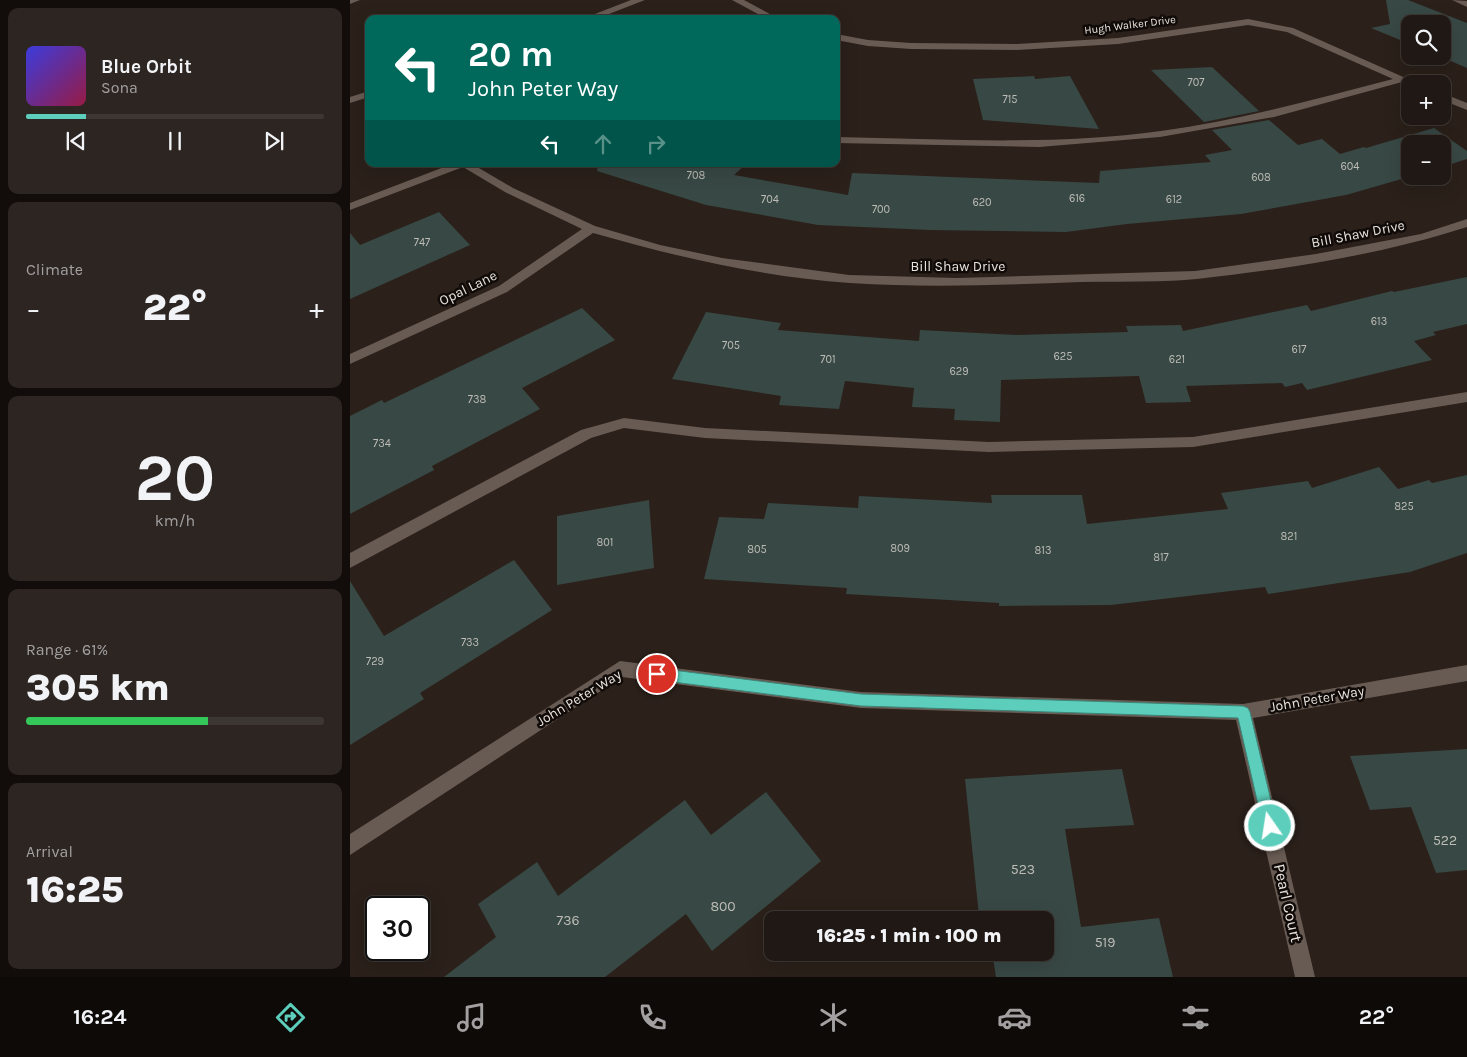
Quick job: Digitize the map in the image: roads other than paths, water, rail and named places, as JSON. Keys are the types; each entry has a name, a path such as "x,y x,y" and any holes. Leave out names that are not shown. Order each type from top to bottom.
{"street":[{"path":"350,2 355,0"},
{"path":"597,15 640,0"},
{"path":"737,0 766,15"},
{"path":"1457,0 1467,4"},
{"name":"Hugh Walker Drive","path":"840,37 911,46 1017,47 1118,41 1248,22 1290,30 1401,78"},
{"path":"840,140 1039,144 1160,134 1274,114 1401,80"},
{"path":"350,100 365,95"},
{"path":"1451,100 1467,107"},
{"path":"350,207 455,167"},
{"name":"Bill Shaw Drive","path":"468,167 509,190 591,229 722,262 849,279 957,282 1194,275 1316,258 1423,237 1467,223"},
{"name":"Opal Lane","path":"350,359 503,289 591,229"},
{"path":"350,561 586,434 624,423 705,433 988,447 1193,442 1467,397"},
{"name":"John Peter Way","path":"350,845 620,669 861,700 1243,712 1467,673"},
{"name":"Pearl Court","path":"1243,712 1305,977"}]}
